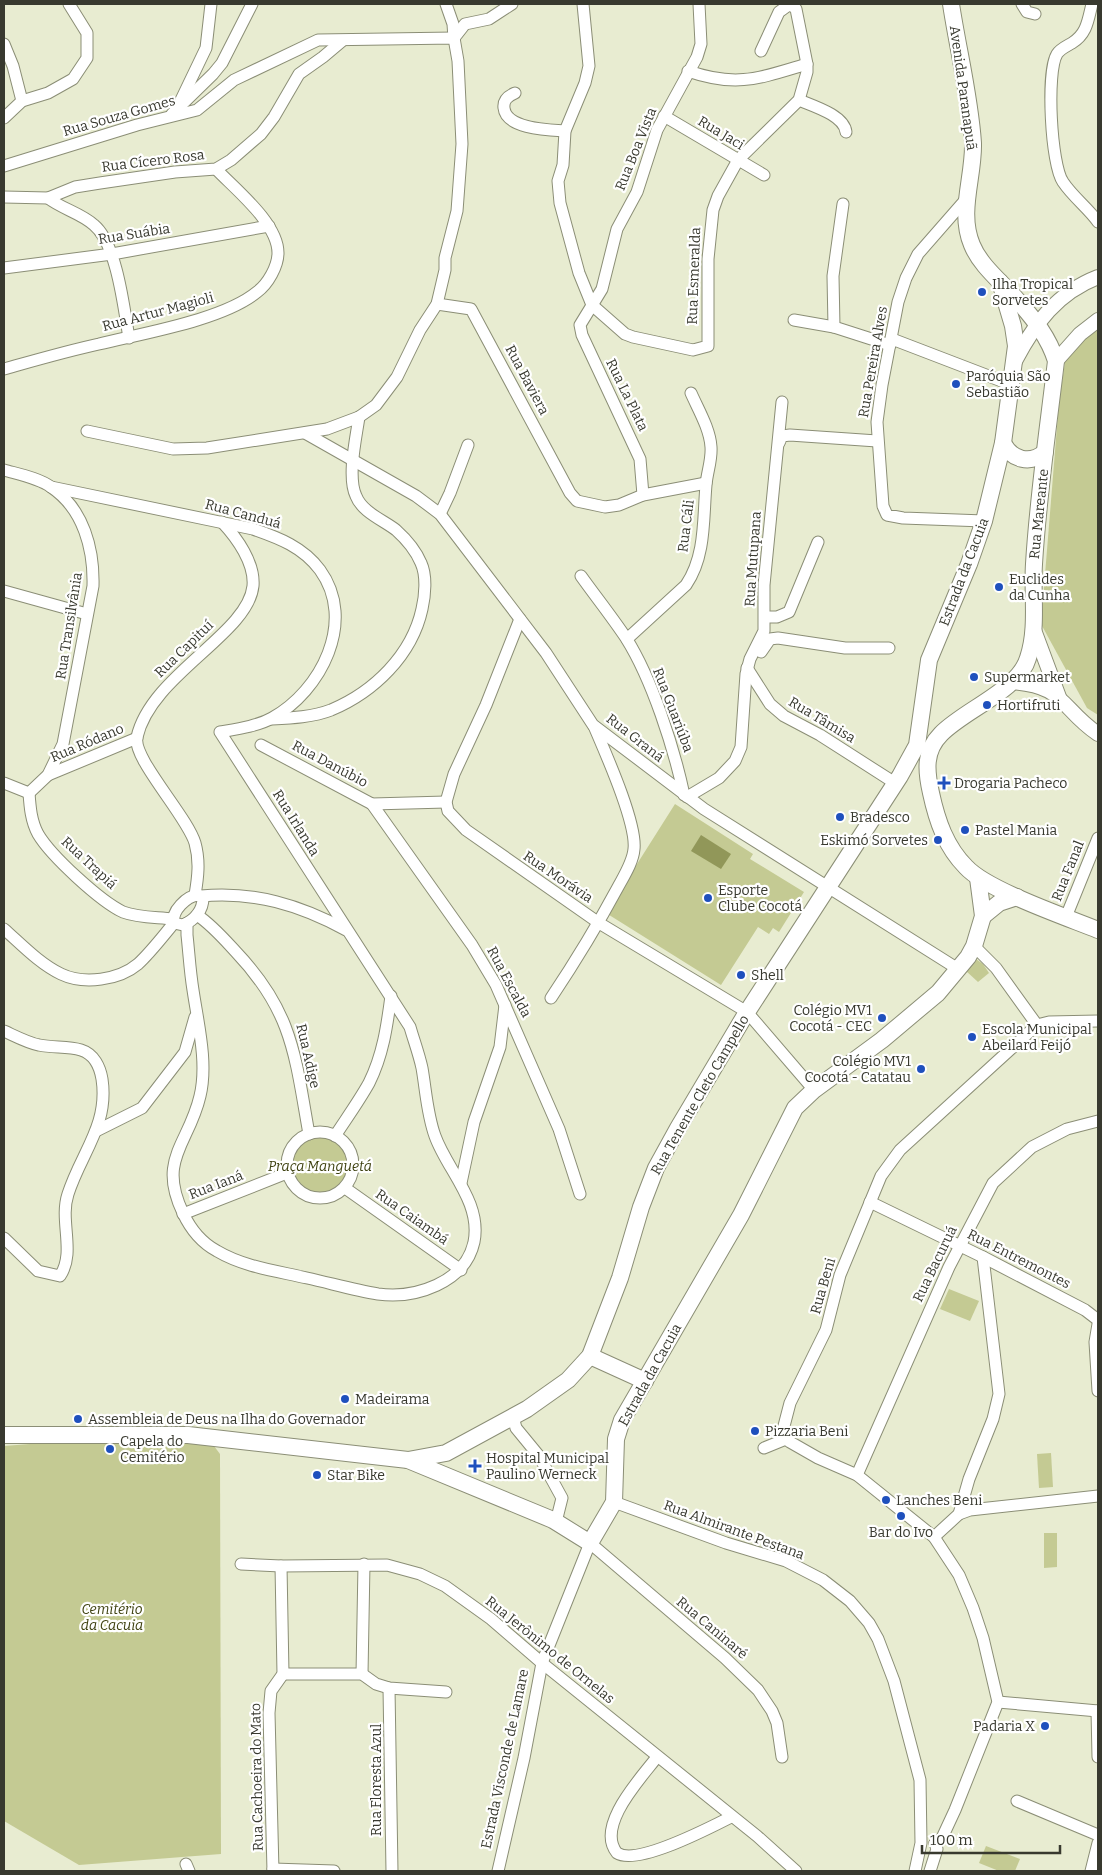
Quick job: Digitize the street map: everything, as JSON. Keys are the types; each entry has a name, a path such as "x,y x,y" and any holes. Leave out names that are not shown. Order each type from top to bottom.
{"main road":[{"name":"Avenida Paranapuã","path":"951,4 973,144 966,222 972,247 1036,324"},
{"name":"Avenida Paranapuã","path":"1000,282 1015,336 1015,362"},
{"name":"Rua Mareante","path":"1036,324 1050,343 1056,362 1044,452 1034,562 1030,651 1026,664 1010,682 950,725 940,735 930,749 926,772 935,812 950,848 966,868 978,878 1018,897 1098,930"},
{"name":"Estrada da Cacuia","path":"898,780 917,745 929,660 969,564 984,521 1003,443 1015,362"},
{"path":"1003,443 1006,449 1018,458 1032,459 1044,452"},
{"path":"923,713 931,723 950,725"},
{"path":"898,780 915,774 922,776 929,784"},
{"name":"Rua Tenente Cleto Campello","path":"408,1460 446,1453 512,1417 568,1380 590,1356 620,1278 641,1207 656,1168 747,1012 898,780"},
{"name":"Estrada da Cacuia","path":"590,1543 614,1502 616,1439 622,1420 741,1215 795,1108 814,1090 882,1040 938,993 958,969 974,946 983,916 978,878"},
{"path":"983,916 999,903 1018,897"},
{"path":"590,1356 645,1381"},
{"path":"4,1435 188,1436 408,1460 556,1522 590,1543"},
{"path":"445,1474 443,1464 446,1453"}],"street":[{"path":"4,118 22,101 48,93 73,79 87,58 87,33 69,4"},
{"path":"172,114 188,89 206,48 211,4"},
{"path":"172,114 213,74 222,62 252,4"},
{"path":"87,431 173,449 207,448 328,429 372,410 397,377 420,330 437,304 460,188 462,144 458,61 453,24 446,4"},
{"path":"454,38 465,24 498,14 512,4"},
{"path":"584,4 589,66 585,83 564,131 564,164 558,181 560,203 590,308"},
{"name":"Rua Boa Vista","path":"590,308 602,289 617,229 637,192 655,135 702,44 699,4"},
{"path":"761,51 779,12 790,4"},
{"name":"Rua Esmeralda","path":"590,308 633,337 681,349 698,350 708,346 708,259 711,222 718,196 738,160 799,100 807,72 796,10 790,4"},
{"path":"1022,4 1027,12 1035,14"},
{"path":"1092,4 1086,30 1079,38 1057,53 1053,64 1051,111 1054,152 1062,182 1098,222"},
{"name":"Rua Souza Gomes","path":"4,166 172,114 198,110 234,80 318,40 342,41 395,38 434,40 454,38"},
{"name":"Rua Cícero Rosa","path":"4,197 48,198 75,187 175,172 216,168 231,160 261,134 274,117 299,74 323,58 342,41"},
{"path":"4,44 9,65 22,101"},
{"path":"688,71 713,80 745,80 766,77 807,64"},
{"path":"515,93 508,96 504,105 506,115 511,120 535,128 564,131"},
{"path":"799,100 838,120 844,126 846,132"},
{"name":"Rua Jaci","path":"664,116 764,175"},
{"name":"Rua Artur Magioli","path":"4,369 129,338 220,312 258,292 277,262 278,252 269,226 216,168"},
{"path":"48,198 60,208 94,225 112,254 129,338"},
{"name":"Rua Pereira Alves","path":"967,198 930,239 911,266 898,302 879,405 877,441 883,506 887,515 904,518 984,521"},
{"path":"834,326 833,276 838,252 843,204"},
{"name":"Rua Suábia","path":"4,268 112,254 269,226"},
{"path":"1015,362 1036,324 1062,297 1083,283 1098,277"},
{"name":"Rua Baviera","path":"437,304 471,309 570,493 577,501 605,507 619,505 643,495 706,483"},
{"name":"Rua La Plata","path":"590,308 580,324 582,335 640,459 643,495"},
{"path":"794,320 834,326 891,342 1012,385"},
{"path":"1056,362 1080,334 1098,320"},
{"name":"Rua Cáli","path":"627,639 677,594 693,575 697,561 704,519 706,483 712,446 709,433 691,393"},
{"name":"Rua Mutupana","path":"686,796 719,778 737,758 743,735 749,664 764,631 764,585 782,402"},
{"path":"270,719 315,714 331,710 357,696 382,677 397,660 417,627 424,599 422,565 411,547 396,530 363,506 356,496 353,461 359,417"},
{"name":"Rua Graná","path":"306,433 416,496 440,514 520,619 593,725 686,796 958,969"},
{"path":"779,443 782,436 877,441"},
{"path":"440,514 468,445"},
{"name":"Rua Transilvânia","path":"4,470 51,486 77,514 90,546 94,569 93,586 68,725 59,756 48,775 29,793"},
{"name":"Rua Canduá","path":"51,486 222,522 271,535 298,548 319,569 331,594 335,626 328,656 308,688 285,710 270,719 225,731"},
{"name":"Rua Capituí","path":"137,738 155,700 166,686 232,623 250,595 253,585 250,566 233,534 222,522"},
{"path":"765,617 777,617 789,612 818,542"},
{"name":"Rua Guariúba","path":"581,576 627,639 647,681 676,756 686,796"},
{"path":"4,591 21,594 87,614"},
{"path":"446,802 454,774 486,705 520,619"},
{"path":"1032,627 1059,698"},
{"path":"749,664 770,640 778,638 844,648 889,648"},
{"name":"Rua Tâmisa","path":"749,664 770,704 784,716 898,780"},
{"path":"1010,682 1040,686 1059,698 1098,734"},
{"path":"551,998 599,923 630,864 634,849 631,828 615,777 593,725"},
{"name":"Rua Irlanda","path":"225,731 347,931 410,1027 416,1046 435,1136 445,1158 461,1183 473,1214 474,1240 468,1259 461,1270"},
{"path":"137,738 138,750 183,818 194,841 198,856 197,880 201,901"},
{"name":"Rua Ródano","path":"48,775 137,738"},
{"name":"Rua Danúbio","path":"261,745 372,804 446,802"},
{"path":"4,783 29,793"},
{"name":"Rua Trapiá","path":"29,793 30,813 38,834 67,867 106,901 122,911 176,924"},
{"name":"Rua Morávia","path":"446,802 448,811 466,830 599,923 747,1012 814,1090"},
{"name":"Rua Escalda","path":"372,804 472,945 505,1005 559,1129 580,1194"},
{"name":"Rua Fanal","path":"1066,917 1098,838"},
{"path":"347,931 306,909 280,901 226,894 178,908 176,924 196,1012 202,1058 201,1094 175,1154 173,1179 183,1214 202,1241 217,1251 249,1265 379,1294 414,1292 444,1282 461,1270"},
{"path":"4,929 39,960 63,976 94,981 118,974 138,964 201,901"},
{"name":"Rua Adige","path":"201,901 208,922 246,962 274,1000 286,1025 293,1047 309,1134"},
{"path":"974,946 996,968 1036,1025 1049,1022 1098,1021"},
{"path":"336,1136 368,1083 380,1056 387,1029 390,996"},
{"path":"461,1183 474,1122 500,1047 505,1005"},
{"path":"96,1131 142,1108 185,1052 196,1012"},
{"name":"Rua Beni","path":"786,1439 784,1426 790,1403 826,1330 840,1275 881,1176 900,1150 944,1108 1016,1047 1036,1025"},
{"path":"4,1032 38,1045 82,1050 95,1060 101,1069 104,1089 101,1118 67,1196 66,1229 68,1256 66,1268 60,1276 38,1271 4,1238"},
{"name":"Rua Bacuruá","path":"858,1475 946,1275 992,1183 1032,1147 1067,1129 1098,1121"},
{"path":"327,1133 336,1136 344,1142 353,1160 353,1170 345,1188 327,1198 307,1196 291,1183 287,1173 288,1154 293,1145 309,1134 327,1133"},
{"name":"Rua Ianá","path":"183,1214 287,1173"},
{"name":"Rua Caiambá","path":"345,1188 461,1270"},
{"name":"Rua Entremontes","path":"870,1202 962,1246 1085,1310 1098,1320"},
{"path":"934,1536 959,1514 969,1479 993,1419 999,1394 983,1257"},
{"path":"1098,1324 1095,1342 1098,1391"},
{"path":"512,1417 516,1428 539,1456 562,1498 556,1522"},
{"path":"764,1448 786,1439 805,1451 858,1475 934,1536 959,1575 973,1608 983,1638 998,1702 942,1838 935,1843 927,1841 921,1843"},
{"path":"959,1514 1098,1496"},
{"name":"Rua Almirante Pestana","path":"614,1502 786,1561 823,1580 850,1601 869,1623 878,1639 894,1681 920,1780 921,1843 916,1870"},
{"name":"Estrada Visconde de Lamare","path":"498,1871 524,1758 542,1663 590,1543"},
{"name":"Rua Caninaré","path":"590,1543 724,1658 758,1690 777,1722 782,1757"},
{"name":"Rua Jerônimo de Ornelas","path":"241,1564 282,1566 364,1564 404,1569 420,1574 445,1586 491,1619 657,1757 757,1836 796,1871"},
{"path":"362,1674 364,1564"},
{"path":"282,1566 283,1674 362,1674 376,1684 389,1688 446,1692"},
{"name":"Rua Cachoeira do Mato","path":"273,1870 269,1713 271,1691 283,1674"},
{"name":"Rua Floresta Azul","path":"389,1688 392,1871"},
{"path":"998,1702 1097,1711 1098,1757"},
{"path":"657,1757 625,1801 613,1823 610,1836 617,1853 630,1858 676,1843 731,1817"},
{"path":"1017,1801 1098,1835"},
{"path":"930,1871 937,1849 935,1843"},
{"path":"1091,1871 1098,1843"},
{"path":"273,1870 334,1871"}],"green space":[{"path":"1098,328 1098,715 1087,708 1041,624 1059,402 1065,362 1090,332"},
{"name":"Esporte Clube Cocotá","path":"675,804 753,854 750,859 804,892 779,932 773,928 769,934 758,927 721,985 606,913"},
{"path":"976,959 983,964 989,973 978,982 966,971"},
{"name":"Praça Manguetá","path":"314,1136 326,1136 337,1141 345,1149 350,1160 348,1178 337,1191 326,1196 314,1196 303,1191 295,1183 290,1172 290,1160 295,1149 303,1141"},
{"path":"949,1289 979,1301 970,1321 940,1309"},
{"name":"Cemitério da Cacuia","path":"68,1441 211,1442 220,1454 221,1854 79,1865 4,1821 4,1446"},
{"path":"1051,1453 1053,1487 1039,1488 1037,1454"},
{"path":"1044,1533 1057,1533 1057,1567 1044,1568"},
{"path":"986,1846 1020,1859 1015,1871 999,1871 979,1863"}],"shaded area":[{"path":"701,835 731,854 721,869 691,851"}],"place":[{"name":"Ilha Tropical Sorvetes","path":"982,292"},
{"name":"Paróquia São Sebastião","path":"956,384"},
{"name":"Euclides da Cunha","path":"999,587"},
{"name":"Supermarket","path":"974,677"},
{"name":"Hortifruti","path":"987,705"},
{"name":"Drogaria Pacheco","path":"944,783"},
{"name":"Bradesco","path":"840,817"},
{"name":"Pastel Mania","path":"965,830"},
{"name":"Eskimó Sorvetes","path":"938,840"},
{"name":"Esporte Clube Cocotá","path":"708,898"},
{"name":"Shell","path":"741,975"},
{"name":"Colégio MV1 Cocotá - CEC","path":"882,1018"},
{"name":"Escola Municipal Abeilard Feijó","path":"972,1037"},
{"name":"Colégio MV1 Cocotá - Catatau","path":"921,1069"},
{"name":"Madeirama","path":"345,1399"},
{"name":"Assembleia de Deus na Ilha do Governador","path":"78,1419"},
{"name":"Pizzaria Beni","path":"755,1431"},
{"name":"Capela do Cemitério","path":"110,1449"},
{"name":"Hospital Municipal Paulino Werneck","path":"475,1466"},
{"name":"Star Bike","path":"317,1475"},
{"name":"Lanches Beni","path":"886,1500"},
{"name":"Bar do Ivo","path":"901,1516"},
{"name":"Padaria X","path":"1045,1726"}]}
